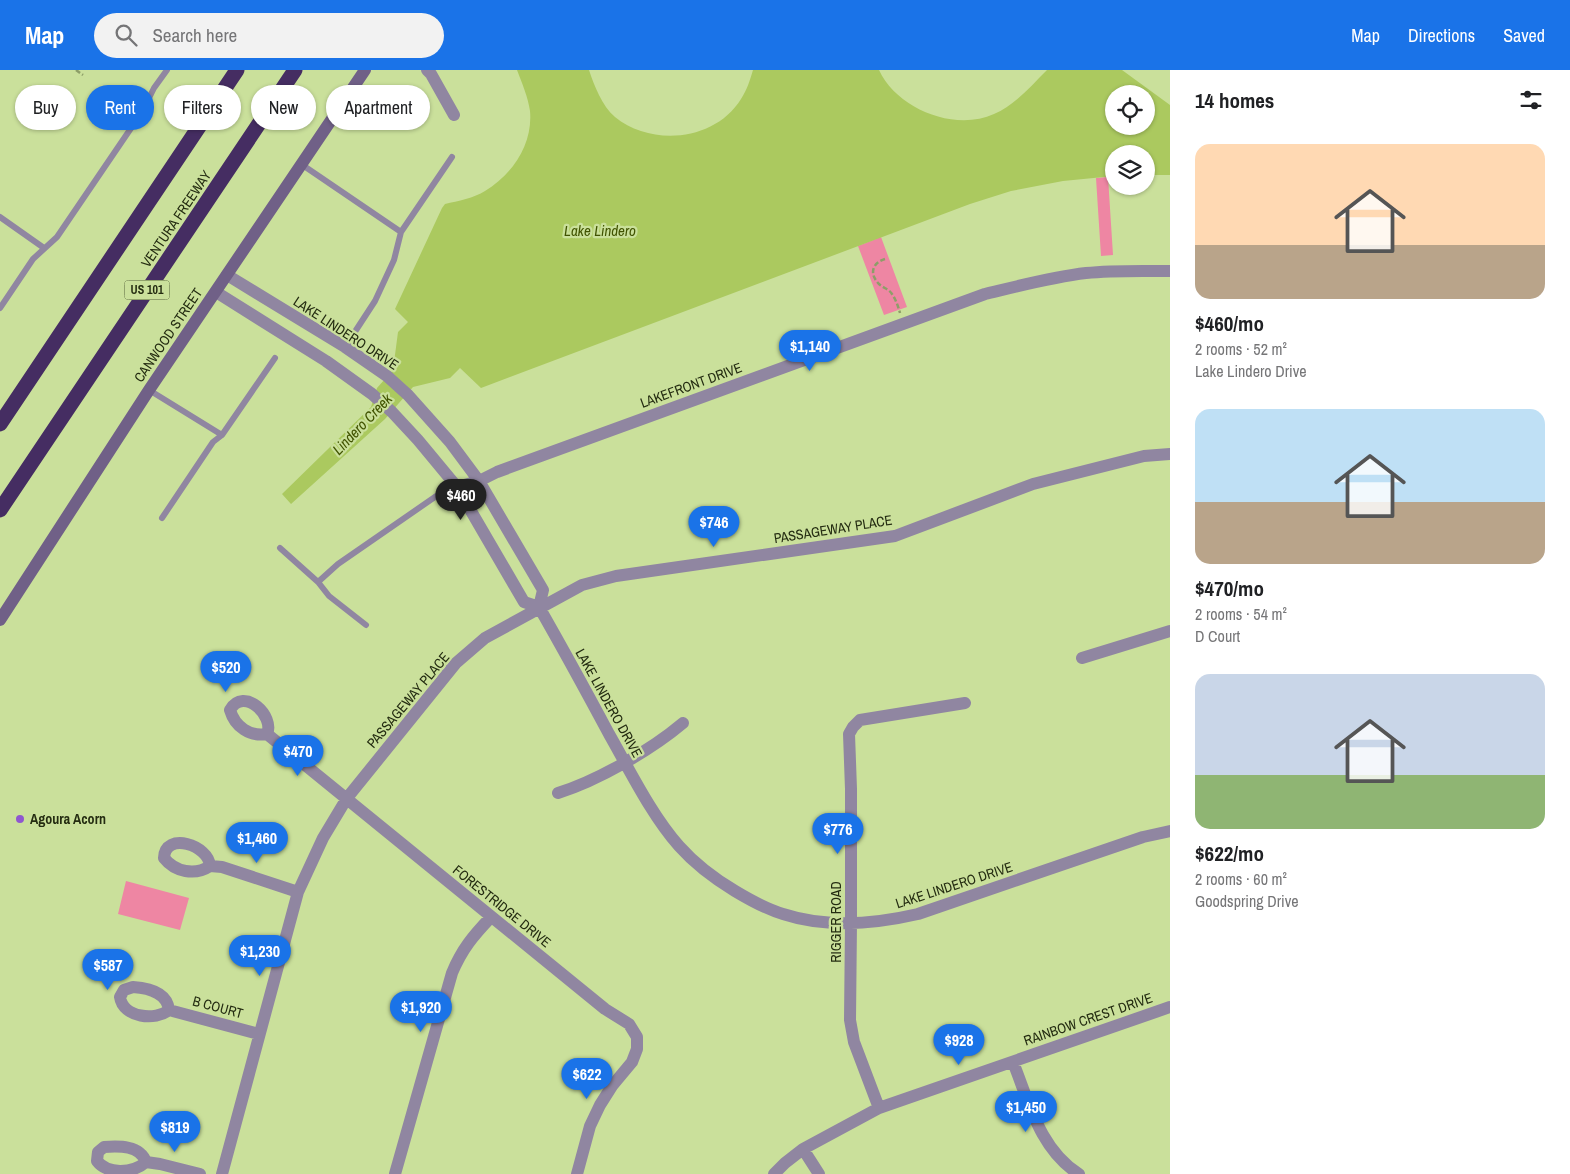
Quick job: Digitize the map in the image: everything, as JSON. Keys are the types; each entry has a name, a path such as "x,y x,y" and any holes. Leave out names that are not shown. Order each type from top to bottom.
{"highway":[{"path":"0,424 236,70"},
{"name":"VENTURA FREEWAY","path":"0,510 295,70"}],"street":[{"name":"CANWOOD STREET","path":"0,620 149,390 365,70"},
{"path":"427,70 454,115"},
{"name":"LAKEFRONT DRIVE","path":"457,487 479,482 497,472 985,294 1054,278 1087,273 1170,271"},
{"name":"LAKE LINDERO DRIVE","path":"227,274 345,347 387,376 408,395 450,442 479,482 542,590 540,607 660,822 678,846 698,865 723,884 753,901 783,914 822,922 852,923 894,920 918,914 1143,837 1170,831"},
{"path":"216,292 326,361 372,394 392,412 457,487 524,602 540,607"},
{"path":"262,320 272,303"},
{"name":"PASSAGEWAY PLACE","path":"222,1174 298,892 323,838 346,798 456,663 485,638 582,585 616,576 895,536 1033,484 1144,456 1170,454"},
{"path":"1082,658 1170,631"},
{"name":"RIGGER ROAD","path":"879,1108 851,1031 850,1020 852,923 849,734 860,720 964,703"},
{"path":"558,793 574,788 625,762 664,739 683,723"},
{"name":"FORESTRIDGE DRIVE","path":"267,734 605,1009 629,1024 637,1037 637,1049 632,1062 612,1086 600,1105 590,1126 577,1174"},
{"path":"210,866 222,867 298,892"},
{"path":"395,1174 452,973 460,954 471,938 491,917"},
{"name":"RAINBOW CREST DRIVE","path":"774,1174 803,1149 879,1108 1170,1007"},
{"name":"B COURT","path":"169,1010 259,1034"},
{"path":"1013,1062 1038,1127 1053,1152 1079,1174"},
{"path":"803,1149 820,1174"},
{"path":"146,1162 200,1174"}],"lane":[{"path":"0,308 33,259 57,237 142,112 154,88 167,70"},
{"path":"345,347 375,301 394,260 401,232 452,157"},
{"path":"301,164 401,232"},
{"path":"0,217 44,248"},
{"path":"162,518 213,442 222,435 275,358"},
{"path":"149,390 222,435"},
{"path":"318,582 338,564 445,490 457,487"},
{"path":"280,548 318,582 329,596 366,625"}],"path":[{"path":"76,70 83,75"},
{"path":"884,259 874,264 874,275 880,285 894,296 905,323"}],"shaded area":[{"path":"1105,177 1105,195 1109,195 1113,255 1101,256 1096,178"},
{"path":"881,237 907,307 884,315 858,246"},
{"path":"126,881 189,898 180,930 118,914"}],"water":[{"name":"Lake Lindero","path":"517,70 589,70 602,101 615,117 630,127 664,136 682,135 716,124 730,113 741,99 747,89 753,70 879,70 899,96 913,106 945,118 962,120 979,119 1009,106 1047,70 1122,70 1143,85 1105,85 1105,135 1155,135 1155,94 1170,105 1170,175 1155,175 1155,145 1105,145 1105,177 1063,181 1011,191 970,204 481,388 460,368 450,378 413,387 385,419 291,504 282,494 371,407 377,388 393,370 398,332 408,322 395,309 442,208 445,204 485,191 504,176 519,157 528,135 530,123 530,111 525,90"}],"place":[{"name":"Agoura Acorn","path":"20,819"}],"water label":[{"name":"Lindero Creek","path":"362,424"}]}
